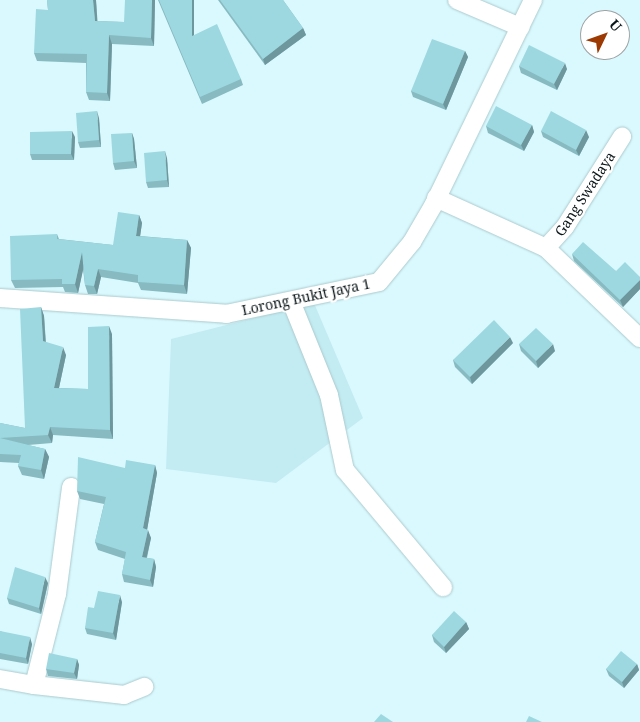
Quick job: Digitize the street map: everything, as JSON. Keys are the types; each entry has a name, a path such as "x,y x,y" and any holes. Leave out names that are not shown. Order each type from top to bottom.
{"street":[{"path":"457,0 520,27"},
{"name":"Lorong Bukit Jaya 1","path":"0,298 189,314 226,314 379,282 412,242 436,198 533,0"},
{"name":"Gang Swadaya","path":"546,248 565,227 622,137"},
{"name":"Gang Swadaya","path":"436,198 546,248 640,338"},
{"path":"291,300 329,395 345,470 443,587"},
{"path":"34,685 57,594 71,488"},
{"path":"0,679 34,685 124,695 144,687"}],"shaded area":[{"path":"314,303 363,418 276,483 166,469 171,339"}],"building":[{"path":"47,0 93,0 95,21 124,22 125,0 152,0 151,38 109,35 107,93 86,92 87,54 34,53 36,9 48,10"},
{"path":"159,0 192,0 192,36 217,24 241,79 200,97"},
{"path":"220,0 283,0 303,28 263,59"},
{"path":"432,39 465,51 443,104 411,91"},
{"path":"529,45 565,63 554,84 519,66"},
{"path":"496,106 532,125 521,145 486,126"},
{"path":"97,111 99,140 78,142 76,113"},
{"path":"551,111 586,130 576,150 541,131"},
{"path":"72,131 71,154 30,154 30,132"},
{"path":"132,133 134,161 113,163 111,134"},
{"path":"165,151 167,180 146,182 144,153"},
{"path":"118,212 139,215 136,236 187,240 184,285 138,282 138,275 98,269 94,286 85,285 82,252 75,284 62,284 62,279 11,280 10,236 57,234 57,239 113,245"},
{"path":"583,242 616,271 625,262 640,277 640,280 620,300 572,254"},
{"path":"41,307 43,341 63,347 54,388 88,389 88,327 109,326 110,430 50,427 48,435 0,438 0,423 25,428 20,309"},
{"path":"494,320 510,337 470,377 453,360"},
{"path":"536,328 553,344 536,361 519,344"},
{"path":"0,438 45,449 41,470 18,466 21,455 0,454"},
{"path":"78,457 125,468 126,460 155,465 143,528 148,530 142,557 154,559 150,580 122,574 126,552 95,542 106,497 77,491"},
{"path":"15,567 45,577 39,608 7,598"},
{"path":"98,591 120,595 113,633 85,628 88,607 94,608"},
{"path":"454,611 466,622 444,647 432,635"},
{"path":"0,631 30,637 26,658 0,653"},
{"path":"621,651 637,664 622,682 606,669"},
{"path":"49,653 77,659 74,673 46,669"},
{"path":"381,714 393,722 374,722"},
{"path":"529,716 542,722 526,722"}]}
